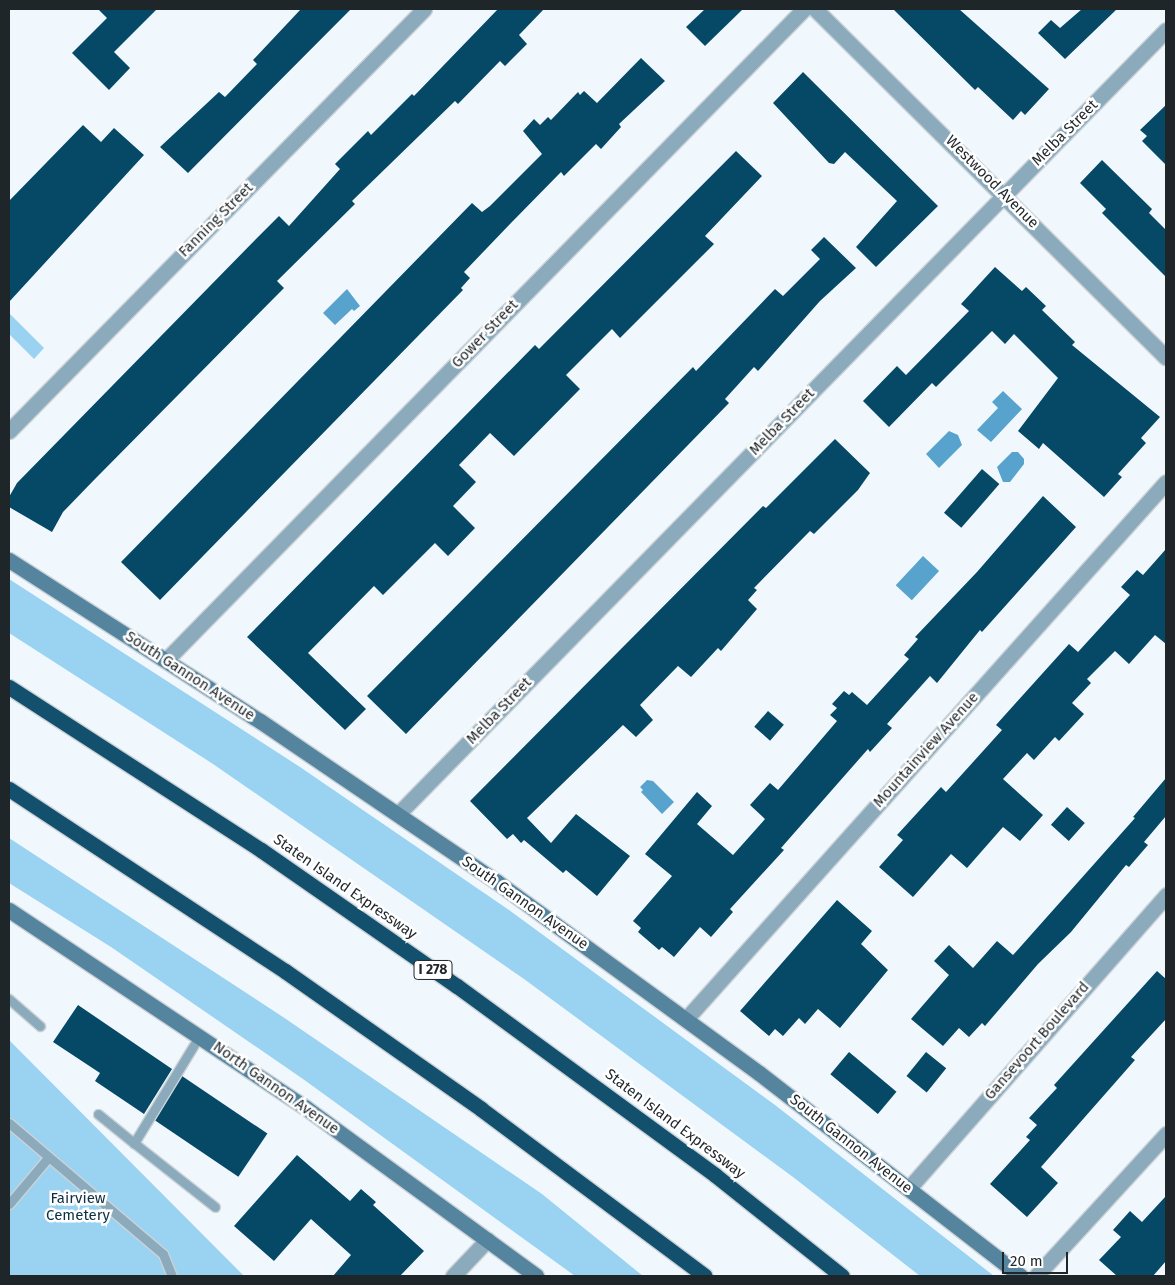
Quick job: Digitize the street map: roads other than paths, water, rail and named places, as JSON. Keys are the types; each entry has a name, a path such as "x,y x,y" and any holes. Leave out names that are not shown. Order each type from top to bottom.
{"highway":[{"name":"Staten Island Expressway","path":"9,687 261,850 457,986 708,1169 842,1276"},
{"path":"9,789 285,971 482,1109 705,1276"}],"street":[{"name":"Fanning Street","path":"9,431 424,9"},
{"name":"Gower Street","path":"166,660 804,9"},
{"name":"Westwood Avenue","path":"815,9 1004,194 1166,357"},
{"name":"Melba Street","path":"398,814 1166,30"},
{"name":"Mountainview Avenue","path":"686,1019 1166,482"},
{"name":"South Gannon Avenue","path":"9,560 166,660 398,814 686,1019 909,1188 1021,1276"},
{"name":"Gansevoort Boulevard","path":"909,1188 1166,895"},
{"name":"North Gannon Avenue","path":"9,910 200,1035 536,1276"},
{"path":"1036,1276 1166,1134"},
{"path":"453,1276 487,1240"}],"lane":[{"path":"9,999 40,1026"},
{"path":"134,1144 200,1035"},
{"path":"98,1114 215,1207"},
{"path":"9,1123 47,1159 163,1254 172,1276"},
{"path":"9,1204 47,1159"}],"park label":[{"name":"Fairview Cemetery","path":"78,1206"}]}
